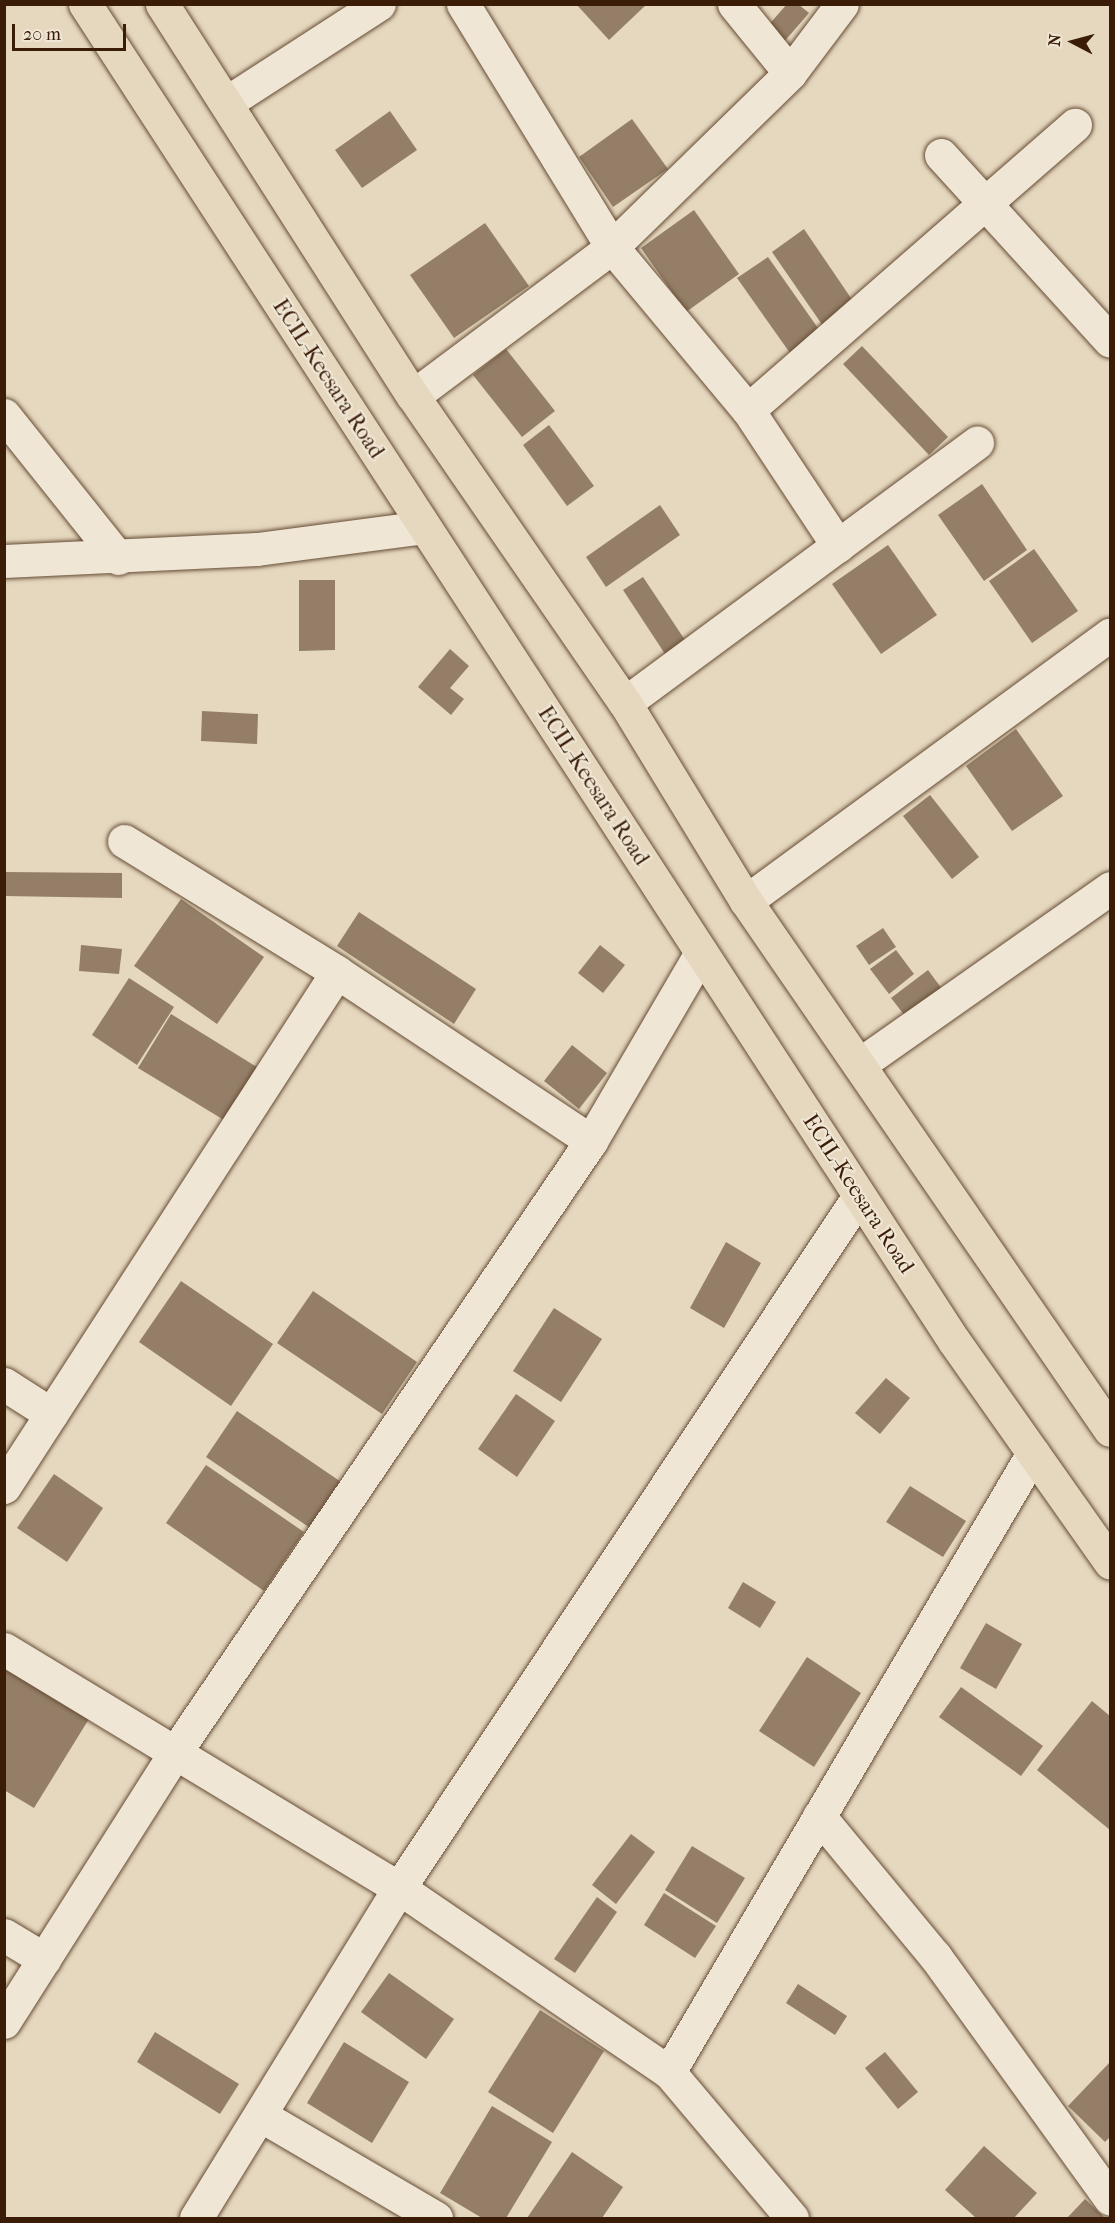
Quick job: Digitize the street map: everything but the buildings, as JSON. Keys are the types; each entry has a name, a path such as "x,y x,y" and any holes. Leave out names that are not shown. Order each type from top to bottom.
{"main road":[{"name":"ECIL-Keesara Road","path":"85,4 859,1196 1033,1453 1110,1562"},
{"path":"162,4 413,396 625,704 746,901 1110,1430"}],"street":[{"path":"226,103 379,4"},
{"path":"463,4 612,247 748,410 838,546"},
{"path":"734,4 790,73"},
{"path":"413,396 612,247 790,73 842,4"},
{"path":"748,410 1075,126"},
{"path":"941,155 1110,340"},
{"path":"4,415 118,558"},
{"path":"625,704 977,443"},
{"path":"4,561 118,558 257,549 424,527"},
{"path":"746,901 1110,635"},
{"path":"124,841 337,972 591,1141"},
{"path":"860,1064 1110,888"},
{"path":"4,2022 174,1754 591,1141 702,953"},
{"path":"4,1487 337,972"},
{"path":"196,2218 399,1888 859,1196"},
{"path":"4,1384 51,1414"},
{"path":"669,2072 1033,1453"},
{"path":"4,1649 174,1754 399,1888 669,2072 792,2218"},
{"path":"819,1816 935,1956 1110,2199"},
{"path":"4,1935 44,1959"},
{"path":"260,2115 436,2218"}]}
